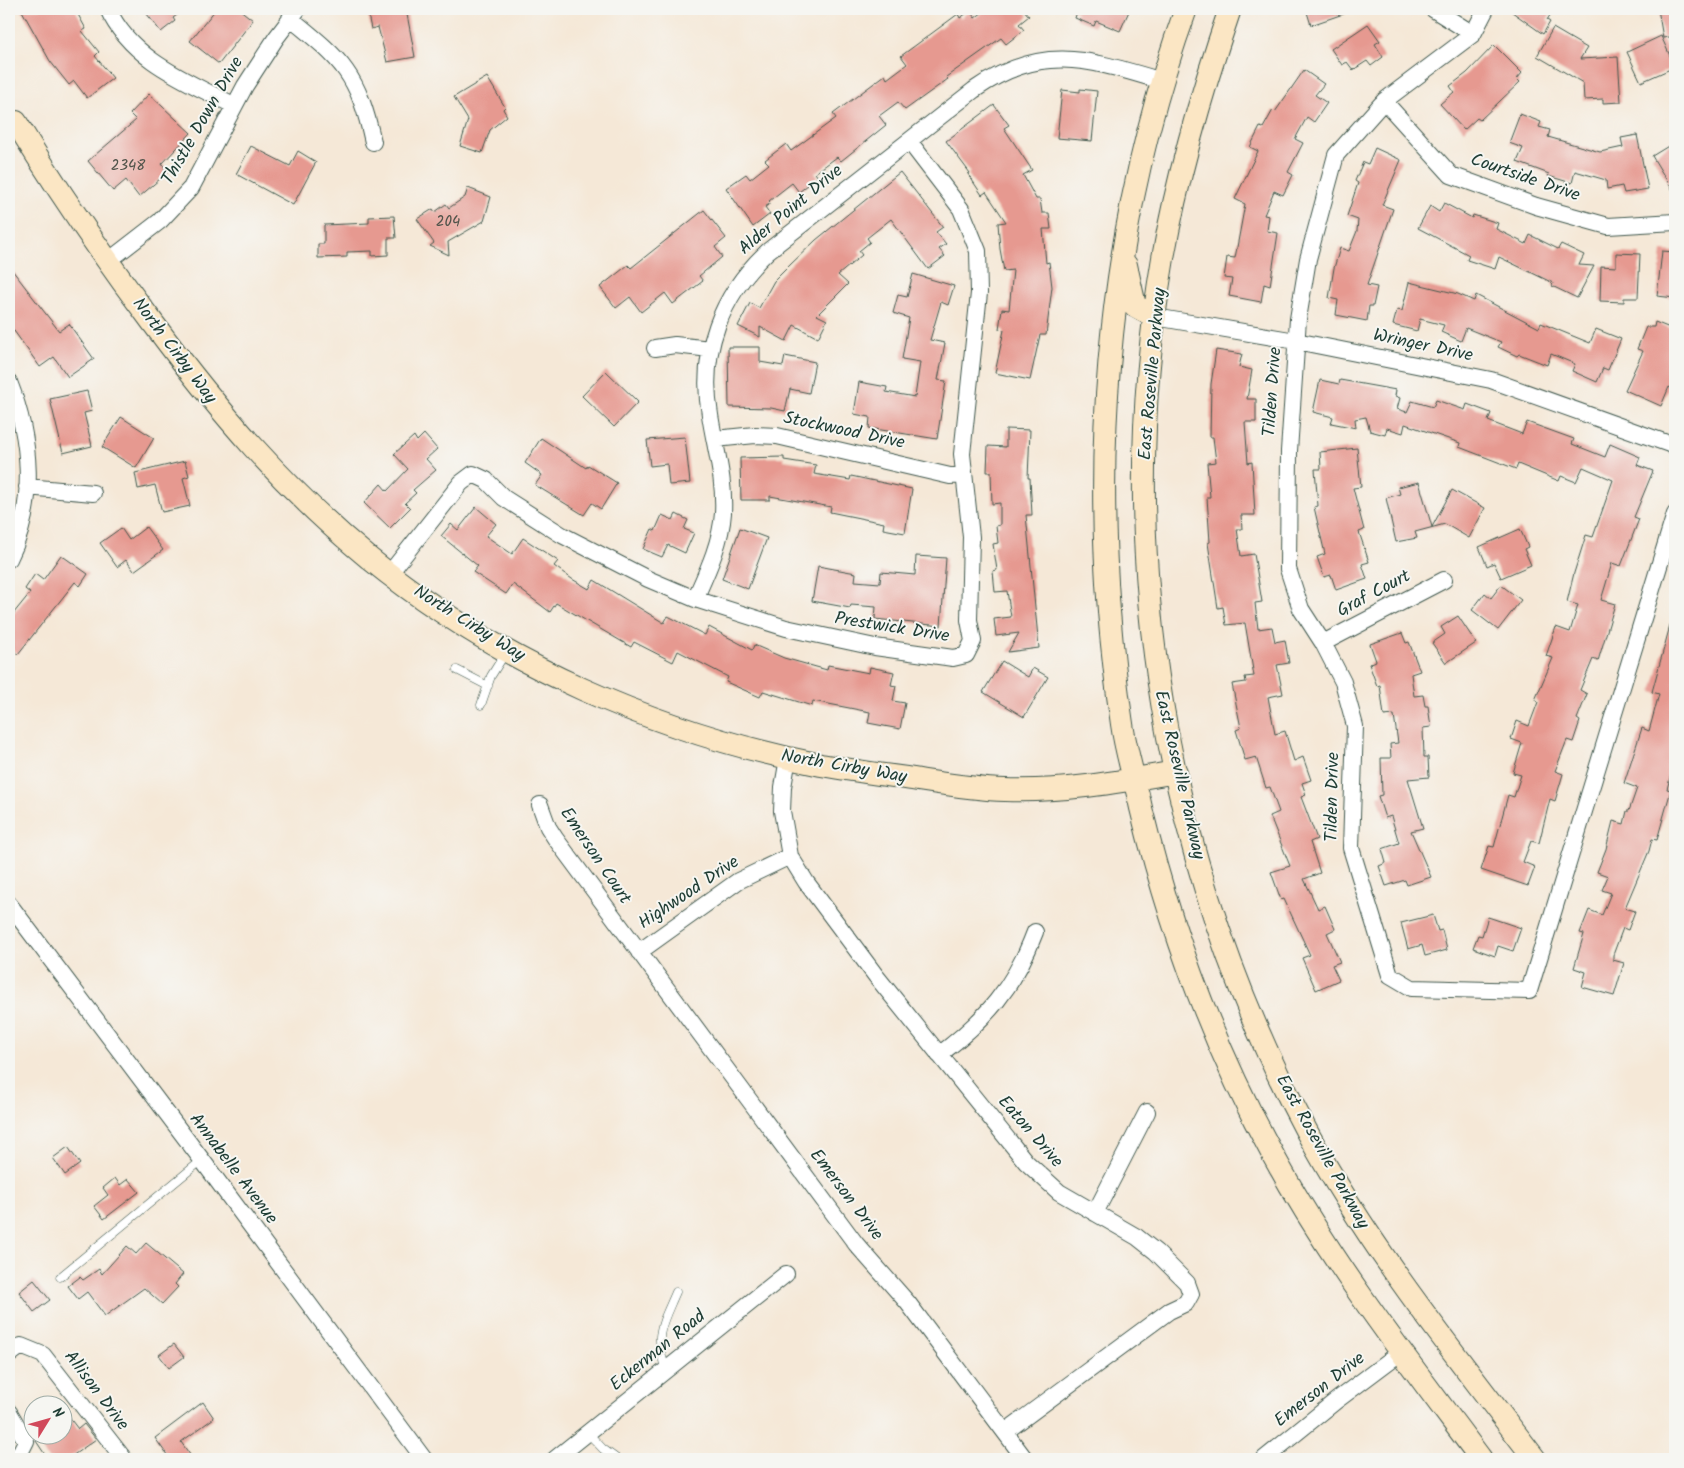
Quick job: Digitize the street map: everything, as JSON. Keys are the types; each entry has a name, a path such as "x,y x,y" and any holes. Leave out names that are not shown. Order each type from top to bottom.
{"main road":[{"path":"1186,9 1162,81 1134,193 1123,249 1109,354 1103,484 1109,614 1122,725 1155,863 1182,950 1230,1069 1272,1154 1304,1211 1367,1306 1481,1459"},
{"name":"East Roseville Parkway","path":"1230,9 1189,139 1163,259 1155,317 1147,404 1146,530 1154,648 1176,772 1196,855 1221,937 1278,1074 1308,1133 1341,1191 1401,1282 1535,1459"},
{"name":"North Cirby Way","path":"11,119 107,262 197,382 248,444 320,514 390,574 507,650 557,676 658,720 735,745 846,770 972,789 1042,790 1107,785 1176,772"},
{"path":"1123,249 1135,306 1155,317"}],"street":[{"path":"108,9 138,50 159,66 233,105"},
{"path":"1433,9 1473,34"},
{"path":"1384,101 1473,34 1486,9"},
{"path":"294,13 344,66 358,87 367,112 373,142"},
{"name":"Thistle Down Drive","path":"107,262 160,221 182,199 201,171 233,105 262,58 294,13"},
{"name":"Alder Point Drive","path":"695,599 719,536 723,513 720,462 706,392 710,349 721,314 730,297 753,265 768,251 992,78 1028,62 1068,60 1090,62 1162,81"},
{"name":"Courtside Drive","path":"1384,101 1451,174 1536,206 1608,226 1675,222"},
{"name":"Tilden Drive","path":"1384,101 1336,155 1308,259 1296,340 1289,452 1288,570 1301,609 1323,643 1343,682 1355,726 1350,848 1390,974 1412,988 1528,991 1675,514"},
{"name":"Prestwick Drive","path":"390,574 461,482 473,474 486,480 504,498 562,535 648,579 695,599 746,617 828,638 953,658 966,655 973,642 969,620 972,562 964,475 964,427 979,293 978,251 957,203 909,141"},
{"name":"Wringer Drive","path":"1155,317 1296,340 1491,380 1675,446"},
{"path":"655,348 675,345 710,349"},
{"path":"9,559 20,529 27,487 26,442 11,393"},
{"name":"Stockwood Drive","path":"715,439 755,435 777,436 950,476 964,475"},
{"path":"27,487 93,492"},
{"name":"Graf Court","path":"1323,643 1444,580"},
{"name":"Eaton Drive","path":"788,758 783,787 782,810 790,856 806,882 876,976 1026,1162 1059,1192 1137,1237 1156,1252 1187,1283 1191,1294 1186,1303 1170,1311 1005,1432"},
{"name":"Emerson Court","path":"540,805 548,827 555,838 639,952"},
{"name":"Highwood Drive","path":"639,952 725,889 790,856"},
{"name":"Annabelle Avenue","path":"9,904 424,1459"},
{"path":"939,1055 974,1027 1003,995 1017,973 1035,932"},
{"name":"Emerson Drive","path":"639,952 856,1244 908,1303 1024,1459"},
{"path":"1094,1213 1147,1112"},
{"name":"Eckerman Road","path":"555,1459 786,1274"},
{"name":"Allison Drive","path":"9,1355 21,1346 43,1355 124,1459"},
{"name":"Emerson Drive","path":"1264,1459 1337,1400 1401,1352"},
{"path":"9,1412 26,1441 17,1459"}],"lane":[{"path":"481,704 488,686 507,650"},
{"path":"457,670 488,686"},
{"path":"60,1277 202,1160"},
{"path":"666,1371 660,1353 659,1331 676,1292"},
{"path":"588,1433 603,1449 617,1459"}],"building":[{"path":"21,9 75,9 86,29 82,31 99,52 95,56 113,78 87,98 74,81 69,85 50,61"},
{"path":"143,9 185,9 173,18 175,21 161,32"},
{"path":"216,9 239,9 253,20 219,64 190,41"},
{"path":"406,9 415,57 387,62 378,27 371,29 367,10"},
{"path":"987,9 1023,9 1029,16 1019,24 1024,30 1006,44 1001,38 946,77 948,79 905,110 898,102 879,116 886,125 841,161 837,157 815,173 818,177 799,192 792,183 769,201 771,203 765,207 770,214 753,227 726,188 746,174 750,179 769,164 765,160 786,144 791,151 836,118 833,114 885,75 887,79 907,64 901,56 958,14 960,18 970,11 975,18"},
{"path":"1069,9 1130,9 1120,31 1096,21 1094,26 1075,18 1077,12"},
{"path":"1306,9 1352,9 1352,11 1311,25"},
{"path":"1508,9 1554,9 1547,20 1550,22 1543,34"},
{"path":"1658,9 1675,9 1675,36 1663,38"},
{"path":"1368,24 1380,41 1375,44 1383,57 1371,66 1367,61 1353,70 1347,62 1342,65 1331,49"},
{"path":"1553,28 1587,48 1580,59 1618,57 1621,102 1603,103 1603,99 1584,100 1583,83 1537,56"},
{"path":"1661,36 1675,67 1641,82 1627,52"},
{"path":"1494,45 1522,73 1517,79 1520,82 1480,120 1477,118 1464,130 1440,104 1454,92 1450,86 1467,73"},
{"path":"1304,70 1324,84 1315,95 1327,103 1314,122 1307,117 1295,139 1303,143 1288,172 1293,175 1283,195 1274,191 1264,215 1269,216 1267,231 1278,233 1270,286 1264,284 1261,302 1229,296 1232,279 1224,278 1227,257 1235,258 1245,204 1235,199 1258,151 1250,147 1260,127 1263,128 1273,110 1275,112"},
{"path":"487,77 505,107 503,109 507,116 490,130 482,153 460,146 468,120 454,97"},
{"path":"1080,89 1097,91 1092,141 1057,138 1062,90 1080,92"},
{"path":"149,94 191,133 162,164 168,172 139,197 126,180 113,191 88,161 136,120 130,114"},
{"path":"994,105 1009,125 1004,128 1032,170 1023,175 1036,199 1040,199 1042,213 1049,213 1051,229 1043,229 1046,263 1049,262 1052,287 1046,335 1040,335 1030,380 995,373 1004,330 999,329 1002,309 1009,310 1013,270 1004,271 1000,249 998,223 1006,222 986,192 982,195 968,174 970,173 946,141"},
{"path":"1520,114 1541,122 1539,127 1550,130 1548,137 1600,152 1623,147 1621,138 1637,135 1648,189 1624,193 1622,186 1607,189 1606,180 1575,171 1572,183 1548,176 1549,174 1517,162 1523,148 1509,143"},
{"path":"1675,142 1675,194 1652,156"},
{"path":"251,146 290,166 298,151 316,162 293,205 236,174"},
{"path":"1375,148 1401,160 1382,205 1393,209 1367,285 1377,287 1373,306 1369,306 1367,321 1336,315 1338,300 1329,298 1334,268 1340,248 1349,251 1357,231 1358,220 1347,216 1358,183 1355,181 1363,162 1368,164"},
{"path":"900,172 943,227 936,232 946,244 939,249 945,256 928,269 891,219 867,238 870,242 859,251 862,255 838,275 848,284 817,315 827,320 818,338 794,325 786,341 760,327 760,337 738,326 750,303 759,308 774,281 816,240"},
{"path":"468,188 491,197 484,221 448,242 449,255 430,246 434,243 417,219 433,209 435,212 446,204 449,208 465,197"},
{"path":"1444,203 1472,218 1473,215 1498,223 1496,229 1526,244 1530,235 1558,249 1561,244 1584,255 1579,265 1594,266 1577,298 1552,286 1553,283 1499,257 1495,269 1467,260 1469,255 1418,228 1430,206 1439,212"},
{"path":"704,210 726,238 715,247 722,257 699,276 703,281 673,304 665,293 641,312 630,297 616,308 600,287 628,265 631,268"},
{"path":"394,216 396,238 388,238 388,255 372,256 372,251 347,252 347,257 318,258 318,244 324,244 324,225 369,223 369,217"},
{"path":"1662,251 1675,252 1675,298 1657,296"},
{"path":"1616,253 1640,254 1638,298 1624,298 1624,302 1600,301 1601,266 1616,267"},
{"path":"9,266 59,331 69,324 94,359 68,377 54,357 40,367 9,324"},
{"path":"913,274 954,286 948,305 941,302 930,340 945,343 938,380 946,381 937,439 869,428 870,417 854,414 859,382 887,387 886,392 915,397 920,362 902,359 909,318 893,313 898,295 907,297"},
{"path":"1409,282 1458,294 1474,301 1476,295 1539,328 1541,323 1590,343 1596,329 1621,339 1608,370 1603,368 1597,382 1572,371 1575,364 1551,354 1547,365 1519,354 1517,356 1498,347 1501,342 1466,328 1461,341 1441,332 1444,325 1420,319 1417,331 1393,325 1397,310 1402,311"},
{"path":"1655,322 1675,330 1675,390 1669,387 1661,406 1625,390 1643,351 1637,349 1646,327 1654,327"},
{"path":"728,347 760,347 760,362 783,366 785,356 815,362 809,393 790,389 785,411 771,408 729,407"},
{"path":"1216,350 1242,354 1239,367 1252,370 1247,399 1256,399 1256,422 1245,422 1248,463 1252,462 1255,515 1241,515 1242,529 1237,529 1241,556 1254,554 1262,602 1255,603 1258,629 1272,627 1275,642 1285,640 1289,663 1277,665 1283,694 1268,697 1275,734 1285,731 1294,761 1303,757 1311,780 1302,783 1306,795 1301,797 1317,839 1310,842 1320,873 1304,879 1318,909 1325,906 1335,929 1327,933 1340,962 1332,965 1339,980 1316,990 1302,958 1310,955 1284,899 1281,900 1271,872 1290,866 1270,816 1279,812 1270,787 1266,788 1256,757 1245,760 1236,730 1241,728 1232,684 1246,682 1245,677 1254,676 1245,623 1226,625 1223,607 1218,608 1208,543 1210,542 1207,497 1210,497 1207,463 1216,462 1213,437 1210,437 1211,384"},
{"path":"606,371 638,402 614,427 582,396"},
{"path":"1320,380 1339,384 1340,380 1396,390 1395,396 1400,398 1397,409 1407,412 1412,401 1433,407 1436,400 1465,410 1467,404 1491,413 1488,421 1522,434 1527,422 1574,439 1572,444 1605,457 1610,444 1640,457 1637,465 1653,471 1634,517 1639,519 1621,566 1612,563 1601,600 1615,604 1598,661 1593,659 1580,690 1587,694 1577,719 1580,721 1573,742 1567,740 1555,771 1563,774 1555,801 1550,799 1539,843 1531,841 1523,862 1535,867 1528,886 1481,870 1489,846 1494,847 1508,795 1514,797 1521,775 1513,773 1522,743 1511,739 1517,721 1529,726 1538,702 1535,700 1553,658 1546,656 1556,627 1570,632 1578,605 1567,602 1574,573 1586,535 1593,537 1613,480 1583,467 1576,482 1561,476 1559,481 1518,464 1516,469 1459,447 1460,443 1405,424 1403,433 1387,428 1385,435 1370,431 1366,417 1355,419 1356,428 1331,423 1333,417 1313,412"},
{"path":"87,391 92,411 84,413 92,446 63,453 50,399"},
{"path":"121,417 154,438 136,468 102,447"},
{"path":"1006,429 1030,430 1028,478 1030,478 1032,515 1026,515 1039,648 1008,652 1019,633 996,636 994,619 1011,617 1007,591 995,592 993,571 997,570 993,544 998,543 996,526 1000,525 1000,503 992,504 991,472 987,472 988,446 1006,447"},
{"path":"424,434 437,449 426,459 436,470 413,490 416,493 405,503 410,508 390,528 364,503 381,484 387,491 408,469 394,454 414,436 417,441"},
{"path":"685,437 690,483 669,485 667,464 650,466 647,440"},
{"path":"541,438 586,468 588,465 617,483 601,509 592,503 584,515 535,485 542,475 525,463"},
{"path":"1357,448 1361,487 1353,488 1364,530 1359,532 1369,562 1362,564 1367,579 1336,590 1331,575 1324,577 1317,557 1325,554 1314,507 1318,506 1315,469 1321,469 1320,452"},
{"path":"784,457 784,460 816,465 814,474 850,480 851,476 912,489 905,533 883,529 884,523 830,512 831,507 770,496 770,500 741,500 740,458"},
{"path":"185,461 189,476 183,478 190,506 162,512 155,485 138,489 135,473"},
{"path":"1419,482 1432,527 1452,490 1485,508 1469,538 1445,524 1415,532 1417,538 1396,542 1386,498 1400,494 1398,487"},
{"path":"476,507 496,524 486,536 512,554 523,538 558,561 554,566 572,579 589,589 594,580 664,623 668,616 705,635 709,627 752,650 754,645 784,658 827,670 828,665 869,673 870,667 894,672 891,685 896,686 893,701 905,703 900,729 868,723 870,712 813,701 812,706 763,691 760,697 726,682 728,677 678,651 673,662 634,642 631,647 556,603 550,612 513,584 506,594 473,572 478,566 441,536 451,524 458,530"},
{"path":"676,514 688,520 684,529 694,533 685,553 668,545 662,557 643,549 652,529 655,531 662,515 673,520"},
{"path":"146,527 163,550 134,571 126,560 117,567 100,543 121,528 129,540"},
{"path":"740,528 767,538 748,589 722,579"},
{"path":"1520,529 1528,547 1524,549 1531,565 1501,578 1494,563 1487,566 1479,547"},
{"path":"61,555 88,574 80,586 75,582 18,654 9,647 9,619 30,593 25,589 35,574 43,580"},
{"path":"916,556 946,558 941,626 875,619 876,607 851,605 850,608 812,601 818,566 856,573 855,581 880,583 881,572 915,575"},
{"path":"1501,585 1521,600 1498,630 1472,610 1485,593 1491,598"},
{"path":"1458,616 1476,643 1446,663 1432,643 1445,634 1441,627"},
{"path":"1671,622 1675,622 1675,760 1667,789 1671,790 1657,840 1652,839 1649,851 1625,908 1635,911 1628,930 1623,928 1613,955 1613,960 1624,963 1614,996 1582,987 1586,972 1574,968 1584,934 1580,933 1589,910 1602,915 1611,893 1602,890 1608,876 1597,872 1606,849 1613,821 1624,824 1627,811 1629,811 1637,788 1624,783 1642,728 1649,731 1659,694 1652,692"},
{"path":"1402,633 1406,643 1409,642 1420,671 1411,674 1414,696 1423,695 1425,706 1428,706 1431,727 1423,728 1424,757 1428,757 1429,777 1408,779 1423,828 1411,831 1431,877 1407,885 1405,880 1386,886 1379,866 1386,863 1382,849 1399,843 1391,816 1385,818 1378,796 1382,795 1381,758 1391,758 1390,744 1398,743 1394,715 1384,716 1380,685 1377,686 1369,664 1376,661 1370,644"},
{"path":"1002,661 1028,677 1033,668 1048,677 1024,717 983,692"},
{"path":"1433,915 1438,931 1442,930 1447,950 1425,956 1422,945 1408,949 1401,923"},
{"path":"1488,917 1521,928 1513,951 1498,946 1495,956 1473,948 1478,935 1482,936"},
{"path":"68,1147 80,1164 65,1175 53,1158"},
{"path":"115,1178 120,1185 128,1179 139,1192 104,1219 94,1206 108,1195 103,1188"},
{"path":"146,1243 183,1274 175,1284 178,1287 162,1304 144,1288 105,1316 87,1292 78,1299 68,1286 80,1277 83,1280 99,1269 102,1274 127,1246 136,1254"},
{"path":"34,1280 50,1300 34,1312 19,1292"},
{"path":"174,1344 184,1357 169,1368 159,1355"},
{"path":"203,1402 214,1418 181,1442 193,1459 170,1459 155,1438"},
{"path":"72,1421 78,1429 84,1424 96,1439 68,1459 48,1459 39,1446 72,1446"}]}
